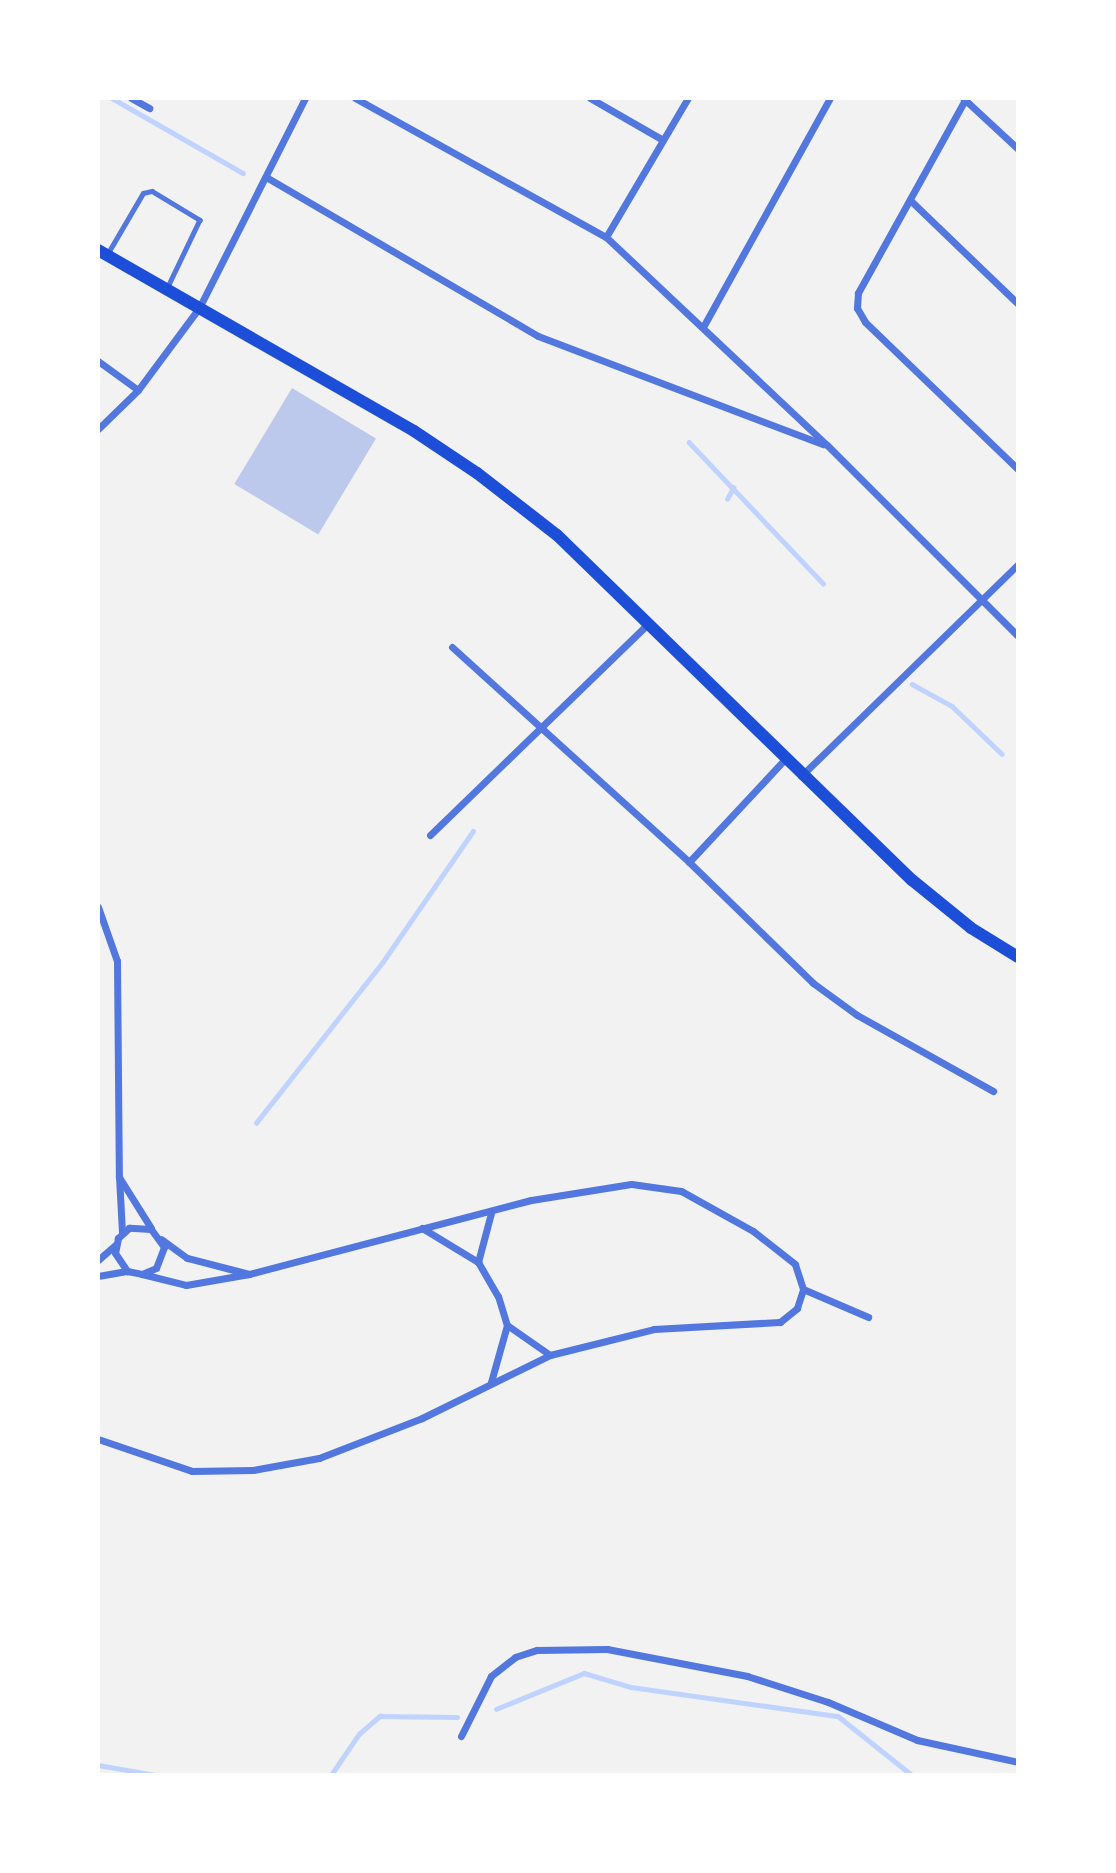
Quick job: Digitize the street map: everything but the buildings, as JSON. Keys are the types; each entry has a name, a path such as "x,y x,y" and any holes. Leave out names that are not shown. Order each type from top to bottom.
{"main road":[{"path":"102,253 414,431 477,474 557,535 801,776 943,908 1018,957"}],"street":[{"path":"131,98 149,108"},
{"path":"98,429 138,390 199,308 305,98"},
{"path":"355,98 606,237 827,445 1018,636"},
{"path":"590,98 663,140"},
{"path":"606,237 688,98"},
{"path":"703,327 830,98"},
{"path":"1018,149 965,98 858,293 857,308 865,323 1018,469"},
{"path":"266,177 538,335 827,445"},
{"path":"910,200 1018,304"},
{"path":"98,361 138,390"},
{"path":"801,776 1018,564"},
{"path":"430,835 648,624"},
{"path":"452,647 689,862 836,1001 993,1091"},
{"path":"689,862 785,759"},
{"path":"98,907 117,961 118,1177 122,1232 115,1245 98,1260"},
{"path":"118,1177 151,1229 161,1239 187,1258 249,1274"},
{"path":"98,1276 127,1271 186,1285 249,1274 421,1227 491,1213 531,1200 631,1184 681,1191 779,1249 795,1264 803,1289 792,1314 772,1325 653,1329 550,1355 352,1449 253,1471 192,1471 98,1439"},
{"path":"478,1262 478,1247 491,1213"},
{"path":"122,1232 136,1226 151,1229"},
{"path":"421,1227 478,1262 498,1296 507,1325 491,1382"},
{"path":"142,1274 161,1262 161,1239"},
{"path":"115,1245 117,1260 127,1271"},
{"path":"803,1289 868,1317"},
{"path":"507,1325 550,1355"},
{"path":"461,1736 491,1676 515,1657 537,1650 607,1649 747,1676 828,1702 917,1740 1018,1762"}],"lane":[{"path":"102,253 143,193 152,191 201,225 166,289"}],"waterway":[{"path":"112,98 243,173"},
{"path":"689,442 823,583"},
{"path":"727,499 733,488"},
{"path":"912,684 952,706 1002,754"},
{"path":"256,1123 382,963 473,831"},
{"path":"496,1709 584,1673 631,1687 838,1716 912,1775"},
{"path":"331,1775 359,1734 380,1716 457,1717"},
{"path":"98,1765 156,1775"}]}
